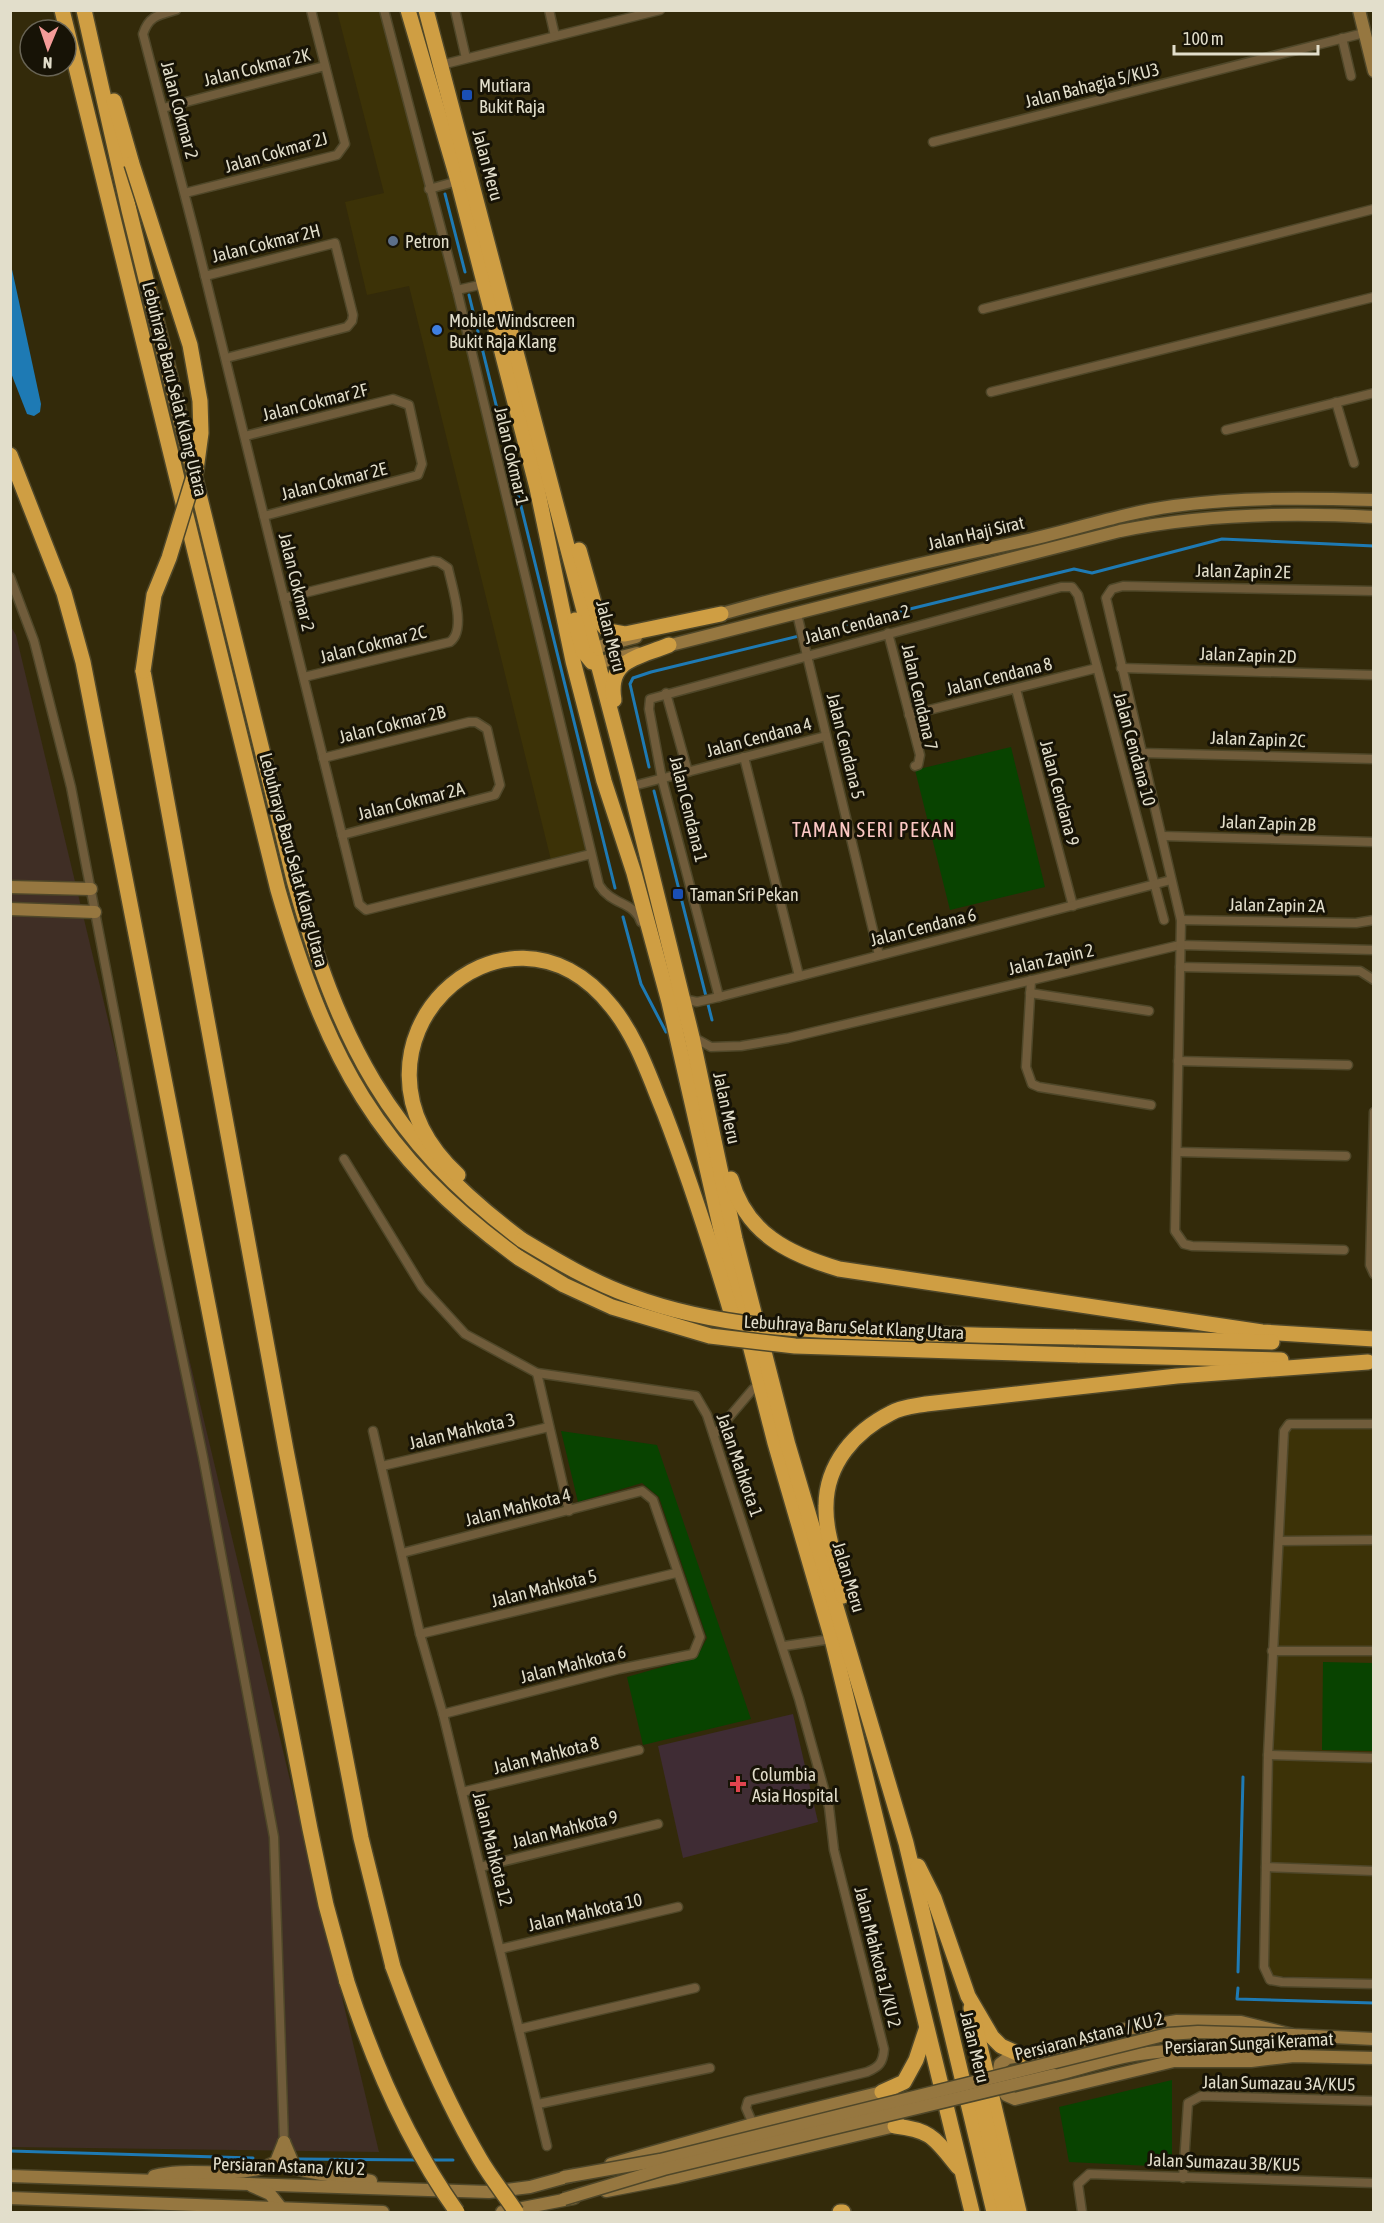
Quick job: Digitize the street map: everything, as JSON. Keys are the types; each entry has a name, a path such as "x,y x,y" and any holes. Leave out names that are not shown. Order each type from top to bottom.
{"highway":[{"name":"Lebuhraya Baru Selat Klang Utara","path":"62,10 275,879 306,981 339,1059 366,1106 398,1149 443,1197 475,1226 519,1258 564,1286 612,1307 710,1336 795,1346 1371,1362"},
{"name":"Lebuhraya Baru Selat Klang Utara","path":"84,10 129,210 311,941 332,1001 355,1050 382,1098 412,1138 446,1177 481,1210 522,1240 568,1268 611,1288 652,1303 712,1319 846,1332 1374,1344"},
{"name":"Jalan Meru","path":"408,10 458,181 537,488 573,661 610,800 676,1000 692,1037 735,1239 788,1445 906,1843 994,2212"},
{"name":"Jalan Meru","path":"426,10 548,469 593,657 628,781 676,1000 724,1243 776,1443 832,1639 972,2212"},
{"path":"102,84 116,104 132,164 190,345 201,401 201,433 195,470 169,558 153,595 143,671 299,1520 361,1838 393,1967 422,2045 459,2122 482,2162 516,2212"},
{"path":"10,455 64,593 83,662 326,1905 360,2023 409,2131 457,2212"},
{"path":"548,469 581,556 599,621 608,631 625,634 721,614"},
{"path":"537,488 568,589 583,651 593,657 587,673 621,804 634,873"},
{"path":"628,781 623,737 611,684 615,673 626,662 669,645"},
{"path":"522,1240 438,1151 415,1108 409,1072 417,1032 425,1012 438,996 470,972 489,964 523,960 561,967 581,978 611,1006 633,1038 700,1210 753,1389 776,1443"},
{"path":"704,1090 735,1194 763,1232 784,1249 808,1260 871,1274 1208,1325 1262,1332 1374,1339"},
{"path":"849,1645 842,1588 826,1506 830,1480 839,1457 860,1431 892,1412 926,1404 1177,1376 1371,1362"},
{"path":"906,1843 933,1898 968,1996 992,2037 1001,2046 1021,2055"},
{"name":"Jalan Meru","path":"968,1996 1019,2212"},
{"path":"882,2092 904,2082 916,2060 926,2030"},
{"name":"Jalan Meru","path":"978,2088 1005,2212"},
{"path":"895,2126 922,2129 938,2143 961,2171"}],"street":[{"name":"Jalan Cokmar 2","path":"176,10 153,16 143,34 185,194 359,904 366,910 591,854"},
{"name":"Jalan Cokmar 2J","path":"185,194 337,155 345,144 311,10"},
{"name":"Jalan Cokmar 1","path":"384,10 457,290 599,885 606,896 634,910 640,917 676,1000"},
{"path":"455,10 466,58"},
{"path":"549,10 555,36"},
{"path":"441,65 640,13 660,10"},
{"path":"1359,10 1374,72"},
{"name":"Jalan Bahagia 5/KU3","path":"933,142 1364,33"},
{"path":"1342,38 1352,76"},
{"name":"Jalan Cokmar 2K","path":"163,108 325,66"},
{"path":"429,189 458,181"},
{"path":"983,309 1374,209"},
{"name":"Jalan Cokmar 2H","path":"205,276 335,243 353,315 347,327 225,358"},
{"path":"457,290 484,284"},
{"path":"991,392 1374,297"},
{"path":"1226,430 1374,393"},
{"name":"Jalan Cokmar 2F","path":"245,436 393,399 410,405 422,464 418,475 412,479"},
{"path":"1336,402 1354,464"},
{"name":"Jalan Cokmar 2E","path":"264,516 412,479"},
{"name":"Jalan Haji Sirat","path":"593,657 721,614 887,571 1029,540 1120,516 1172,506 1227,500 1374,500"},
{"name":"Jalan Haji Sirat","path":"593,657 669,645 1120,531 1173,520 1325,514 1374,518"},
{"name":"Jalan Cokmar 2C","path":"284,598 433,561 448,568 459,627 456,638 450,642 304,677"},
{"path":"10,577 34,641 71,787 158,1240 205,1469 274,1838 284,2142 289,2160 295,2168 309,2173 344,2175 401,2188"},
{"name":"Jalan Zapin 2E","path":"1121,668 1106,598 1112,589 1123,586 1374,591"},
{"name":"Jalan Cendana 2","path":"650,699 1061,587 1072,587"},
{"name":"Jalan Cendana 10","path":"1072,587 1077,591 1164,920"},
{"name":"Jalan Cendana 5","path":"797,614 879,955"},
{"name":"Jalan Cendana 7","path":"888,633 920,755 918,765 915,766"},
{"name":"Jalan Cendana 8","path":"909,715 1098,668"},
{"path":"1121,668 1181,920 1175,1231 1184,1244 1344,1250"},
{"name":"Jalan Zapin 2D","path":"1121,668 1374,675"},
{"name":"Jalan Cendana 9","path":"1016,689 1073,906"},
{"path":"666,693 688,772"},
{"name":"Jalan Cendana 1","path":"650,699 649,709 662,779 716,997"},
{"name":"Jalan Cokmar 2B","path":"324,758 476,722 487,729 500,785 495,795 487,798"},
{"name":"Jalan Cendana 4","path":"628,781 662,779 826,736"},
{"name":"Jalan Zapin 2C","path":"1142,753 1374,759"},
{"path":"744,758 799,976"},
{"name":"Jalan Cokmar 2A","path":"342,836 487,798"},
{"name":"Jalan Zapin 2B","path":"1162,836 1374,842"},
{"name":"Jalan Cendana 6","path":"676,1000 691,1002 716,997 1171,880"},
{"path":"10,887 91,889"},
{"path":"617,902 632,899 639,889"},
{"path":"10,909 95,912"},
{"name":"Jalan Zapin 2A","path":"1181,920 1356,923 1373,920"},
{"name":"Jalan Zapin 2","path":"692,1037 711,1047 741,1046 840,1028 1180,945 1374,950"},
{"path":"1180,967 1360,971 1374,980"},
{"path":"1031,980 1026,1067 1032,1084 1151,1105"},
{"path":"1030,993 1149,1011"},
{"path":"1178,1061 1348,1065"},
{"path":"1374,1112 1370,1265 1374,1274"},
{"path":"1178,1152 1346,1156"},
{"path":"344,1159 422,1287 465,1334 537,1373 569,1511"},
{"name":"Jalan Mahkota 1","path":"537,1373 696,1396 714,1434 784,1646 799,1699"},
{"path":"714,1434 753,1389"},
{"path":"1374,1424 1288,1424 1285,1426 1272,1651 1264,1967 1270,1980 1374,1984"},
{"name":"Jalan Mahkota 3","path":"382,1466 549,1427"},
{"name":"Jalan Mahkota 12","path":"373,1431 420,1635 443,1714 547,2146"},
{"name":"Jalan Mahkota 4","path":"402,1553 642,1491 653,1500 676,1573"},
{"path":"1280,1541 1374,1540"},
{"name":"Jalan Mahkota 5","path":"420,1635 676,1573"},
{"name":"Jalan Mahkota 6","path":"443,1714 619,1669 693,1654 700,1637 676,1573"},
{"path":"784,1646 832,1639"},
{"path":"1272,1651 1374,1651"},
{"name":"Jalan Mahkota 1/KU 2","path":"753,2124 746,2108 748,2101 867,2072 879,2067 883,2059 884,2049 834,1850 829,1807 799,1699"},
{"name":"Jalan Mahkota 8","path":"462,1792 639,1750"},
{"path":"1268,1755 1374,1758"},
{"name":"Jalan Mahkota 9","path":"480,1867 658,1824"},
{"path":"1266,1867 1374,1871"},
{"name":"Jalan Mahkota 10","path":"500,1949 678,1907"},
{"path":"519,2029 695,1988"},
{"name":"Persiaran Sungai Keramat","path":"1374,2039 1293,2036 1241,2022 1177,2021 1126,2029 1021,2055 1004,2060 998,2071 1002,2090 1006,2095 1015,2099 1174,2061 1251,2061 1292,2056 1374,2058"},
{"name":"Persiaran Astana / KU 2","path":"564,2199 664,2169 978,2088 1168,2034 1198,2032 1293,2036"},
{"name":"Persiaran Astana / KU 2","path":"564,2177 660,2160 1138,2054 1167,2050 1231,2049 1292,2056"},
{"path":"538,2104 710,2068"},
{"path":"882,2092 893,2096 898,2105 900,2117 895,2126"},
{"name":"Persiaran Astana / KU 2","path":"10,2176 489,2192 530,2187 753,2124 882,2092"},
{"name":"Jalan Sumazau 3A/KU5","path":"1183,2178 1188,2103 1194,2098 1201,2096 1374,2101"},
{"name":"Persiaran Astana / KU 2","path":"502,2212 678,2177 895,2126"},
{"path":"141,2180 171,2171 260,2170 276,2162 284,2142"},
{"name":"Jalan Sumazau 3B/KU5","path":"1082,2212 1078,2184 1089,2174 1374,2183"},
{"path":"239,2182 266,2191 281,2210"},
{"path":"10,2198 89,2207 383,2212"}],"shaded area":[{"path":"337,11 381,11 456,303 586,851 551,860 409,286 367,295 345,202 384,193"},
{"path":"10,625 16,635 379,2152 11,2147"},
{"path":"1373,1429 1373,1979 1273,1976 1267,1966 1277,1642 1288,1430"},
{"name":"Columbia Asia Hospital","path":"793,1714 818,1822 683,1858 658,1746"}],"green space":[{"path":"1011,747 1045,887 950,910 915,770"},
{"path":"561,1431 657,1445 751,1719 643,1745 627,1677 697,1657 707,1638 659,1497 642,1483 578,1502"},
{"path":"1323,1662 1373,1663 1373,1751 1322,1750"},
{"path":"1172,2080 1172,2167 1069,2162 1059,2107"}],"water":[{"path":"10,260 41,404 40,412 34,416 27,414 11,373"}],"waterway":[{"path":"445,194 465,272"},
{"path":"469,295 615,888"},
{"path":"649,767 630,684 633,678 651,672 1074,569 1092,573 1222,539 1374,546"},
{"path":"654,791 712,1020"},
{"path":"623,917 641,984 666,1032"},
{"path":"1238,1972 1243,1777"},
{"path":"1238,1988 1237,1999 1374,2003"},
{"path":"10,2151 253,2158"},
{"path":"299,2159 418,2160"},
{"path":"430,2160 453,2160"}],"place":[{"name":"Mutiara Bukit Raja","path":"467,95"},
{"name":"Petron","path":"393,241"},
{"name":"Mobile Windscreen Bukit Raja Klang","path":"437,330"},
{"name":"Taman Sri Pekan","path":"678,894"},
{"name":"Columbia Asia Hospital","path":"738,1784"}],"district":[{"name":"TAMAN SERI PEKAN","path":"874,829"}]}
